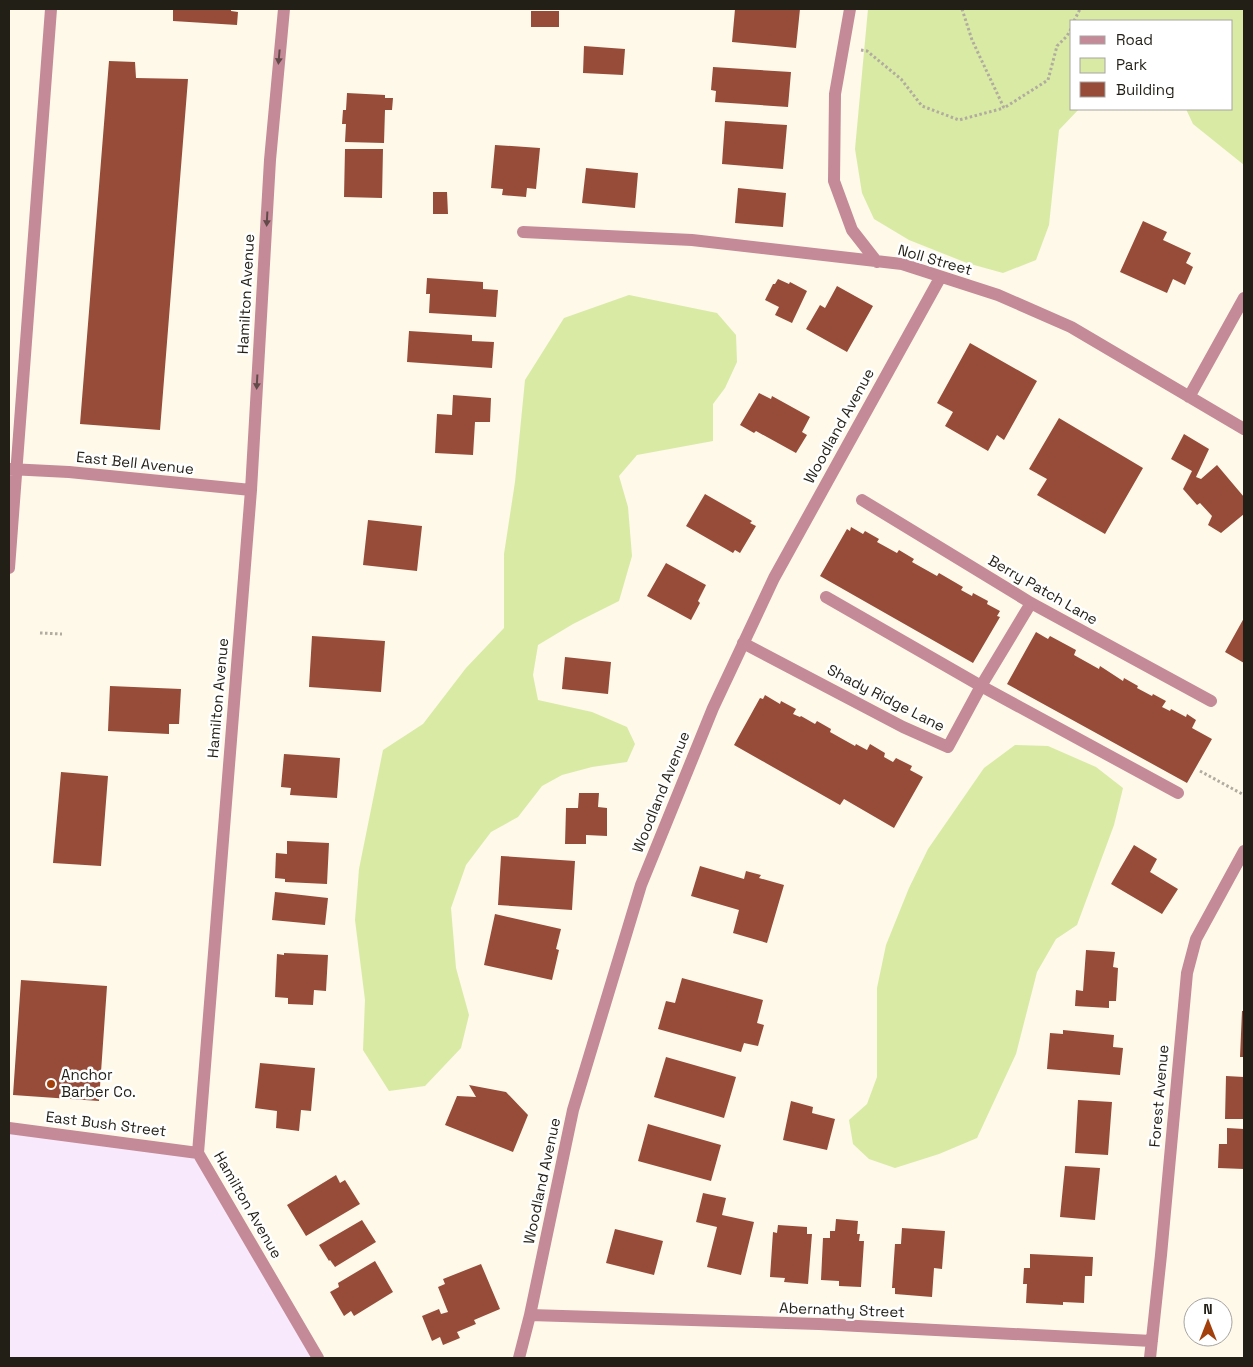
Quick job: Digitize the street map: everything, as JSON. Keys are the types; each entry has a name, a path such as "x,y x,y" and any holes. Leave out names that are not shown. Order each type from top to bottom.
{"street":[{"path":"9,568 12,469 51,9"},
{"name":"Hamilton Avenue","path":"284,9 270,160 251,490 198,1153 318,1358"},
{"path":"850,9 835,94 834,181 852,230 877,262"},
{"name":"Noll Street","path":"523,232 692,240 902,264 940,278 998,295 1071,327 1244,429"},
{"name":"Woodland Avenue","path":"519,1358 530,1315 573,1110 641,885 713,708 774,578 940,278"},
{"path":"1189,397 1244,298"},
{"name":"East Bell Avenue","path":"12,469 69,472 251,490"},
{"name":"Berry Patch Lane","path":"862,500 1031,604 1211,701"},
{"path":"826,597 981,686 1178,793"},
{"name":"Shady Ridge Lane","path":"743,643 903,727 948,747 981,686 1031,604"},
{"name":"Forest Avenue","path":"1150,1358 1187,973 1196,939 1244,851"},
{"name":"East Bush Street","path":"9,1128 198,1153"},
{"name":"Abernathy Street","path":"530,1315 819,1324 1152,1341"}],"path":[{"path":"962,9 972,40 1004,108"},
{"path":"843,47 867,51 901,79 922,106 960,120 1004,108 1048,80 1057,46 1070,31"},
{"path":"40,633 62,634"},
{"path":"1200,771 1244,795"}],"shaded area":[{"path":"9,1128 198,1153 318,1358 9,1358"}],"green space":[{"path":"868,9 1244,9 1244,165 1193,124 1186,110 1233,110 1233,20 1070,20 1070,110 1078,110 1059,130 1049,225 1036,260 1003,273 967,263 909,240 874,219 862,193 855,149"},
{"path":"629,295 717,313 736,335 737,362 725,388 713,404 713,441 637,455 619,476 628,507 632,556 619,601 573,624 538,645 533,675 538,700 592,712 627,727 635,744 627,762 592,767 562,775 542,786 518,817 491,832 466,865 451,908 456,968 469,1015 461,1048 425,1086 389,1091 363,1050 365,1000 355,920 359,869 383,750 423,724 466,668 504,628 504,554 515,482 525,380 564,318"},
{"path":"1015,745 1048,746 1096,767 1123,788 1114,825 1077,925 1056,939 1037,972 1016,1054 977,1138 939,1154 895,1168 869,1159 853,1144 849,1120 867,1104 877,1077 877,988 886,945 909,888 928,849 984,768"}],"building":[{"path":"173,9 231,9 231,11 238,12 237,25 173,21"},
{"path":"735,9 800,9 796,48 732,42"},
{"path":"531,11 559,11 559,27 531,27"},
{"path":"584,46 625,49 623,75 583,73"},
{"path":"109,61 135,62 136,78 188,79 160,430 80,424"},
{"path":"713,67 791,72 788,107 715,102 716,91 711,90"},
{"path":"347,93 385,95 385,98 393,98 392,110 385,110 384,143 345,142 346,124 342,124 343,110 346,110"},
{"path":"725,121 787,125 783,169 722,164"},
{"path":"495,145 540,148 536,189 527,188 526,197 502,195 503,189 491,188"},
{"path":"345,149 383,149 382,198 344,197"},
{"path":"586,168 638,173 635,208 582,203"},
{"path":"738,188 786,193 783,227 735,223"},
{"path":"433,192 447,192 448,214 433,214"},
{"path":"1143,221 1167,232 1163,240 1191,253 1186,263 1193,267 1185,285 1173,279 1167,293 1120,272"},
{"path":"427,278 483,282 483,289 498,290 496,317 429,313 430,294 426,294"},
{"path":"778,279 789,284 790,282 807,291 792,323 775,315 779,307 765,300 773,284"},
{"path":"837,286 873,306 847,352 806,329 820,305 825,308"},
{"path":"409,331 472,335 472,341 494,342 492,368 407,362"},
{"path":"970,343 1037,381 1004,440 997,435 988,451 945,426 953,412 937,403"},
{"path":"759,393 771,399 772,396 810,417 802,432 807,435 796,453 756,431 754,433 740,425"},
{"path":"453,395 491,398 490,422 475,422 473,455 435,453 437,414 452,415"},
{"path":"1059,418 1143,468 1105,534 1037,495 1047,479 1029,469"},
{"path":"1184,434 1209,449 1196,477 1201,479 1217,465 1244,497 1244,514 1221,533 1208,525 1212,516 1200,503 1197,505 1183,489 1192,471 1171,459"},
{"path":"705,494 752,521 750,523 756,526 740,553 735,550 733,553 686,526"},
{"path":"368,520 422,526 417,571 363,565"},
{"path":"851,527 863,534 865,531 879,539 877,542 897,553 899,550 914,559 912,562 937,576 939,573 963,587 961,590 972,596 973,593 988,601 987,604 1000,611 997,616 1000,617 973,663 820,576 847,529 850,531"},
{"path":"666,563 706,585 698,601 700,603 691,620 647,596"},
{"path":"1244,618 1244,663 1225,652"},
{"path":"1036,632 1048,639 1050,636 1076,650 1074,655 1099,669 1100,666 1123,681 1124,678 1138,686 1137,688 1166,701 1162,707 1170,711 1171,709 1186,717 1187,714 1196,720 1192,728 1212,739 1187,783 1007,684"},
{"path":"312,636 385,641 381,692 309,687"},
{"path":"565,657 611,662 608,694 562,689"},
{"path":"110,686 181,689 179,724 169,724 169,734 108,731"},
{"path":"765,695 780,704 781,701 796,709 793,714 815,724 817,721 831,729 830,732 855,746 856,744 867,750 870,744 885,753 884,757 893,762 896,758 912,766 910,770 923,777 894,828 844,799 840,805 734,745 760,698 763,699"},
{"path":"284,754 340,758 337,798 290,795 291,788 281,787"},
{"path":"61,772 108,776 101,866 53,863"},
{"path":"579,793 599,793 598,807 607,808 607,836 586,835 586,844 565,844 566,808 578,808"},
{"path":"287,841 329,843 327,884 285,882 285,879 275,878 276,853 287,854"},
{"path":"1134,845 1157,859 1150,872 1178,889 1162,914 1111,884"},
{"path":"501,856 575,861 572,910 498,905"},
{"path":"700,866 744,879 746,871 761,875 759,878 784,885 767,943 733,933 739,910 691,896"},
{"path":"275,892 328,898 325,925 272,920"},
{"path":"495,914 561,929 556,949 559,950 552,980 484,965"},
{"path":"1086,950 1115,952 1113,967 1118,968 1116,1001 1109,1001 1109,1008 1075,1006 1076,990 1083,991"},
{"path":"284,953 328,955 326,991 314,990 313,1005 288,1004 288,998 275,997 277,954 284,955"},
{"path":"682,978 763,1000 757,1023 764,1025 758,1046 744,1043 741,1052 658,1029 666,1001 675,1003"},
{"path":"21,980 107,986 99,1101 13,1095"},
{"path":"1242,1011 1244,1011 1244,1057 1240,1057"},
{"path":"1063,1030 1114,1035 1113,1047 1123,1048 1120,1075 1047,1069 1050,1033 1063,1034"},
{"path":"666,1057 736,1077 724,1118 654,1097"},
{"path":"260,1063 315,1068 311,1111 301,1110 299,1131 276,1128 277,1111 255,1108"},
{"path":"1226,1076 1244,1077 1244,1119 1225,1119"},
{"path":"469,1085 506,1092 528,1115 513,1152 445,1125 457,1096 476,1097"},
{"path":"1078,1100 1112,1102 1108,1155 1075,1153"},
{"path":"791,1101 813,1107 812,1113 835,1119 827,1150 783,1140"},
{"path":"648,1124 721,1145 711,1181 638,1161"},
{"path":"1227,1128 1244,1129 1244,1169 1218,1168 1219,1144 1227,1144"},
{"path":"1065,1166 1100,1168 1095,1220 1060,1217"},
{"path":"336,1175 340,1183 345,1180 360,1204 306,1236 287,1205"},
{"path":"703,1193 726,1198 722,1215 754,1222 741,1275 707,1267 717,1227 696,1222"},
{"path":"836,1219 858,1221 857,1234 860,1234 859,1241 864,1241 861,1287 839,1286 839,1281 821,1280 823,1238 830,1238 830,1231 835,1231"},
{"path":"362,1220 376,1242 335,1267 319,1245"},
{"path":"778,1225 807,1227 807,1234 812,1234 808,1284 784,1282 785,1278 770,1277 773,1232 777,1233"},
{"path":"902,1228 945,1231 942,1269 934,1268 932,1297 895,1294 895,1288 892,1288 895,1244 901,1244"},
{"path":"615,1229 663,1241 654,1275 606,1263"},
{"path":"1030,1254 1093,1257 1092,1276 1085,1276 1084,1303 1063,1302 1063,1305 1026,1303 1027,1284 1023,1284 1024,1268 1030,1268"},
{"path":"375,1261 393,1292 354,1316 351,1311 344,1316 330,1292 339,1287 338,1283"},
{"path":"481,1264 500,1309 474,1320 476,1324 457,1332 460,1338 443,1345 440,1337 432,1341 422,1316 439,1309 441,1314 448,1312 438,1287 445,1284 443,1279"}],"place":[{"name":"Anchor Barber Co.","path":"51,1084"}]}
